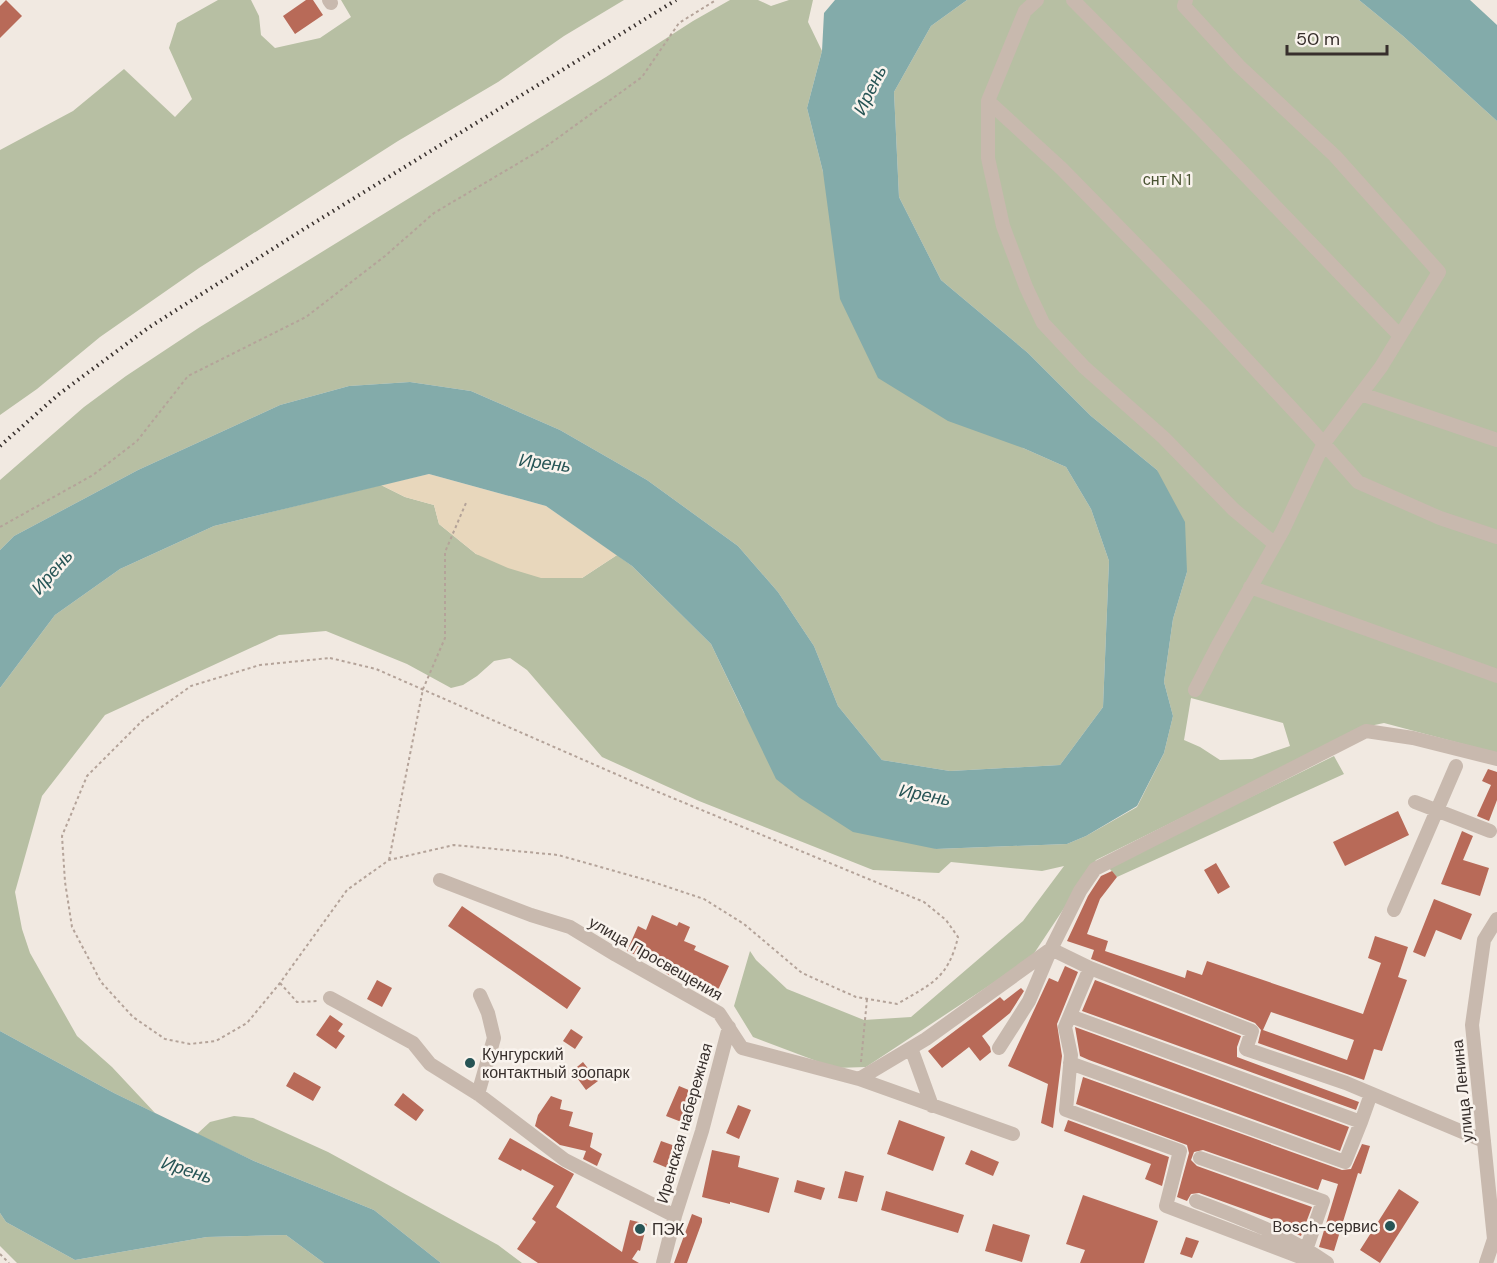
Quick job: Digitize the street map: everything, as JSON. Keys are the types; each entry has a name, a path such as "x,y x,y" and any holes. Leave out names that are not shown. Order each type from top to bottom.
{"street":[{"path":"1037,0 1025,11 988,101 988,158 1003,226 1026,286 1043,323 1084,367 1164,438 1233,509 1275,544"},
{"path":"1072,0 1202,130 1400,336"},
{"path":"1186,0 1184,6 1239,66 1335,156 1439,272 1361,394 1324,443 1275,544 1195,690"},
{"path":"988,101 1086,193 1206,316 1358,482 1440,518 1497,537"},
{"path":"1361,394 1497,440"},
{"path":"1250,587 1497,676"},
{"path":"999,1048 1029,1001 1051,949 1080,891 1095,869 1366,731 1413,738 1497,759"},
{"path":"1394,910 1456,766"},
{"path":"1415,802 1495,830"},
{"name":"улица Просвещения","path":"440,880 531,915 570,927 719,1013 742,1048 859,1079 1013,1134"},
{"name":"улица Ленина","path":"1486,1263 1494,1239 1472,1025 1484,940 1497,919"},
{"path":"1051,949 1090,968 1252,1031 1246,1049 1371,1094 1484,1141"},
{"path":"859,1079 911,1048 1051,949"},
{"path":"1090,968 1065,1027 1071,1054 1066,1110 1180,1151 1166,1206 1222,1227 1306,1250 1327,1263"},
{"path":"478,1094 494,1038 488,1013 480,995"},
{"path":"330,998 413,1043 430,1064 478,1094 565,1160 675,1216"},
{"path":"1070,1016 1361,1122"},
{"name":"Иренская набережная","path":"663,1263 675,1216 702,1131 729,1028"},
{"path":"911,1048 932,1106"},
{"path":"1070,1063 1346,1162 1371,1094"},
{"path":"1200,1158 1323,1201 1306,1250"},
{"path":"1196,1201 1226,1212 1316,1263"},
{"path":"1222,1227 1226,1212"}],"path":[{"path":"0,527 93,475 137,441 188,376 306,317 385,256 434,213 544,148 642,77 680,23 716,0"},
{"path":"388,860 423,689 445,638 445,552 466,503"},
{"path":"330,658 376,669 423,689 634,782 924,902 946,920 958,937 954,955 938,980 897,1004 856,997 801,974 744,924 704,898 650,880 558,855 454,845 388,860 347,890 280,983 247,1023 216,1041 190,1044 165,1039 133,1017 101,982 72,927 65,882 62,836 87,776 142,721 192,686 260,666 330,658"},
{"path":"280,983 297,1002 315,1002 330,998"},
{"path":"859,1079 867,999"},
{"path":"0,1254 9,1263"}],"green space":[{"path":"218,0 251,0 259,16 261,35 275,48 320,38 351,17 341,0 624,0 564,36 498,82 398,141 199,268 100,337 37,389 0,415 0,150 73,111 124,69 175,117 192,99 169,48 177,23"},
{"path":"730,0 758,0 771,6 789,0 813,0 808,22 822,51 807,108 823,172 1023,448 1066,467 1091,509 1109,561 1103,707 1060,765 950,771 882,760 838,706 814,646 778,592 738,546 647,480 560,430 471,391 410,382 349,386 280,405 138,470 14,536 0,550 0,480 84,407 200,327"},
{"name":"снт N 1","path":"967,0 1359,0 1403,36 1497,121 1497,753 1384,723 1365,727 1096,860 1031,958 866,1067 835,1068 753,1037 734,1006 750,951 756,960 787,989 864,1020 911,1017 1023,921 1064,866 1042,871 951,862 939,873 873,870 699,801 602,757 527,670 510,658 494,661 463,685 451,688 407,664 326,631 279,635 105,715 42,796 15,892 22,929 30,953 77,1036 112,1067 155,1113 0,1031 0,688 55,615 120,569 214,526 381,485 405,497 434,505 439,524 476,554 582,578 617,555 632,566 711,644 744,713 936,849 1067,844 1086,836 1137,807 1164,753 1173,716 1164,682 1173,619 1187,572 1157,470 1091,416 1028,353 941,280 899,197 894,92 931,26","holes":["1191,698 1283,723 1290,746 1252,759 1220,760 1184,740"]},
{"path":"1334,756 1344,774 1117,877 1108,867"},
{"path":"234,1116 253,1118 328,1152 498,1245 522,1263 441,1263 374,1210 254,1161 197,1134 210,1122"},
{"path":"0,1213 6,1222 75,1260 207,1237 286,1235 324,1263 17,1263 0,1246"}],"sand":[{"path":"429,474 546,506 617,555 582,578 541,578 508,568 476,554 439,524 434,505 405,497 381,485"}],"water":[{"name":"Ирень","path":"835,0 967,0 931,26 894,92 899,197 941,280 1028,353 1091,416 1157,470 1185,522 1187,572 1173,619 1164,682 1173,716 1164,753 1137,806 1086,836 1067,844 936,849 853,832 800,798 776,779 711,644 632,566 546,506 429,474 214,526 120,569 55,615 0,688 0,550 14,536 138,470 280,405 349,386 410,382 471,391 560,430 647,480 738,546 778,592 814,646 838,706 882,760 950,771 1060,765 1103,707 1109,561 1091,509 1066,467 1023,448 948,421 878,378 840,299 823,172 807,108 822,51 824,13"},
{"path":"1359,0 1470,0 1497,25 1497,121 1403,36"},
{"name":"Ирень","path":"0,1031 114,1093 254,1161 374,1210 441,1263 324,1263 286,1235 207,1237 75,1260 6,1222 0,1213"}],"building":[{"path":"6,0 22,16 0,38 0,6"},
{"path":"306,0 313,0 323,15 295,34 283,16"},
{"path":"1488,769 1497,772 1497,800 1489,821 1477,816 1491,785 1482,781"},
{"path":"1398,811 1409,835 1345,866 1333,842"},
{"path":"1462,831 1473,836 1463,860 1489,868 1480,896 1441,884"},
{"path":"1216,863 1230,887 1218,894 1204,870"},
{"path":"1112,871 1117,877 1100,899 1087,934 1108,941 1105,951 1185,978 1187,970 1202,975 1207,961 1363,1014 1381,963 1368,958 1375,936 1408,947 1398,977 1407,980 1382,1051 1374,1049 1364,1080 1258,1043 1261,1030 1255,1023 1091,959 1094,950 1067,941 1088,896 1101,876","holes":["1271,1012 1354,1040 1347,1060 1263,1030"]},
{"path":"1434,899 1472,914 1461,940 1436,930 1425,957 1413,952"},
{"path":"462,906 581,988 567,1009 448,926"},
{"path":"652,915 677,926 679,922 690,927 684,941 696,946 694,950 729,966 718,990 683,974 681,980 669,975 659,969 660,966 627,951 638,926 646,930"},
{"path":"1065,966 1078,972 1057,1024 1062,1056 1053,1128 1041,1123 1048,1084 1008,1066 1049,978 1058,982"},
{"path":"377,980 392,988 382,1007 367,999"},
{"path":"1095,980 1241,1036 1237,1047 1237,1057 1359,1102 1356,1110 1082,1011"},
{"path":"1021,988 1024,991 1010,1013 982,1036 991,1052 980,1061 969,1047 942,1068 928,1051 1000,997 1004,1001"},
{"path":"330,1015 343,1024 338,1031 345,1036 336,1049 316,1035"},
{"path":"1075,1027 1349,1127 1340,1151 1080,1056"},
{"path":"571,1029 583,1037 575,1049 563,1041"},
{"path":"583,1062 598,1081 586,1090 572,1071"},
{"path":"294,1072 321,1087 313,1101 286,1086"},
{"path":"1083,1077 1342,1170 1351,1169 1362,1144 1370,1146 1361,1174 1358,1173 1334,1251 1319,1247 1338,1184 1322,1179 1318,1190 1203,1150 1194,1152 1191,1160 1197,1166 1312,1207 1301,1236 1292,1232 1294,1227 1199,1193 1191,1194 1187,1201 1177,1197 1189,1153 1187,1145 1076,1104"},
{"path":"679,1086 696,1093 684,1123 666,1116"},
{"path":"403,1093 424,1110 416,1121 394,1105"},
{"path":"551,1096 562,1100 560,1109 573,1112 569,1126 593,1133 590,1147 602,1154 597,1166 583,1159 586,1151 560,1145 535,1126 538,1115"},
{"path":"738,1105 751,1110 739,1139 726,1133"},
{"path":"899,1120 945,1137 933,1171 887,1154"},
{"path":"1068,1120 1169,1157 1162,1186 1145,1179 1151,1164 1064,1131"},
{"path":"510,1138 574,1174 556,1207 622,1252 630,1220 647,1224 640,1251 638,1250 632,1259 639,1263 538,1263 517,1249 536,1222 532,1219 554,1186 498,1159"},
{"path":"661,1141 678,1147 670,1169 653,1162"},
{"path":"712,1150 740,1156 738,1167 779,1178 769,1213 702,1197"},
{"path":"971,1150 999,1162 993,1176 965,1164"},
{"path":"845,1171 864,1176 857,1202 838,1198"},
{"path":"797,1180 825,1188 821,1200 794,1192"},
{"name":"Bosch-сервис","path":"1399,1189 1419,1202 1380,1263 1360,1250"},
{"path":"886,1191 964,1215 958,1233 881,1210"},
{"path":"1083,1195 1158,1221 1144,1263 1080,1263 1085,1250 1066,1244"},
{"path":"692,1214 702,1218 702,1222 687,1263 674,1263"},
{"path":"993,1224 1030,1235 1022,1262 985,1251"},
{"path":"1186,1237 1199,1241 1192,1258 1180,1254"}],"railway":[{"path":"0,446 59,394 148,328 676,0"}],"place":[{"name":"Кунгурский контактный зоопарк","path":"470,1063"},
{"name":"Bosch-сервис","path":"1390,1226"},
{"name":"ПЭК","path":"640,1229"}]}
